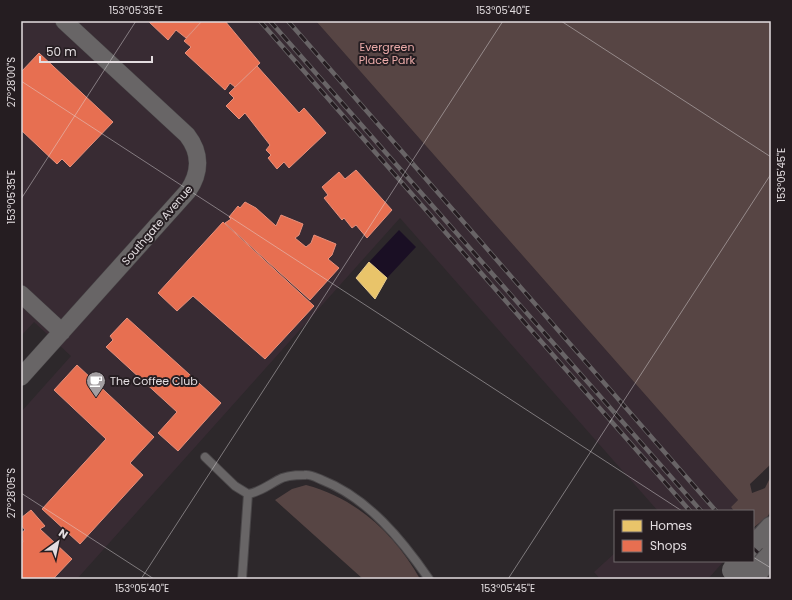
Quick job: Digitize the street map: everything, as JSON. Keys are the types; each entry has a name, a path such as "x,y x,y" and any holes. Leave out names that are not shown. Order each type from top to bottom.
{"main road":[{"path":"754,554 764,542"},
{"path":"738,572 747,562"}],"street":[{"name":"Southgate Avenue","path":"21,377 188,191 195,179 199,166 195,146 187,135 64,21"},
{"path":"21,294 62,332"}],"lane":[{"path":"205,457 236,486 248,494 259,492 279,479 306,474 331,484 362,504 390,528 413,556 429,579"},
{"path":"242,579 248,494"}],"shaded area":[{"path":"21,21 316,21 738,500 731,507 733,510 657,510 400,218 77,579 21,579 21,412 71,356 34,322 21,336"},
{"path":"399,230 416,247 387,278 369,262"},
{"path":"614,554 614,562 723,562 708,579 600,579 594,572"}],"green space":[{"name":"Evergreen Place Park","path":"316,21 771,21 771,464 750,484 752,493 765,488 771,476 771,510 768,516 754,527 754,510 733,510 731,507 738,500"},
{"path":"306,485 341,499 372,520 399,547 420,579 363,579 275,500 292,489"}],"building: Homes":[{"path":"369,262 387,278 375,299 356,278"}],"building: Shops":[{"path":"148,21 202,21 186,38 176,30 168,40"},
{"path":"202,21 225,21 260,63 235,87 230,83 225,90 185,53 191,47 184,41"},
{"path":"39,53 113,122 70,167 62,159 57,164 21,130 21,72"},
{"path":"257,66 299,113 304,108 326,133 289,168 284,162 277,169 268,158 271,155 266,150 270,145 245,113 239,119 226,106 234,98 229,93"},
{"path":"356,170 392,210 367,238 356,225 352,228 344,218 342,220 324,198 328,195 322,187 339,172 345,179"},
{"path":"245,202 256,208 276,226 281,215 303,224 299,235 295,238 306,247 311,243 314,235 336,244 332,255 328,259 339,268 310,300 225,223 231,219 229,217 238,206 240,208"},
{"path":"223,222 314,306 265,359 193,296 177,311 158,293"},
{"path":"127,318 221,403 178,451 158,433 177,412 106,347 113,340 110,336"},
{"path":"77,365 154,437 130,463 143,475 80,544 42,509 106,439 54,390"},
{"path":"31,510 45,526 40,529 72,559 53,579 21,579 21,543 23,542 21,533 25,530 21,525 21,518"}],"railway":[{"path":"260,21 689,510"},
{"path":"270,21 700,510"},
{"path":"288,21 715,510"},
{"path":"754,549 771,565"},
{"path":"739,562 758,579"},
{"path":"751,562 770,579"}],"place":[{"name":"The Coffee Club","path":"96,398"}]}
